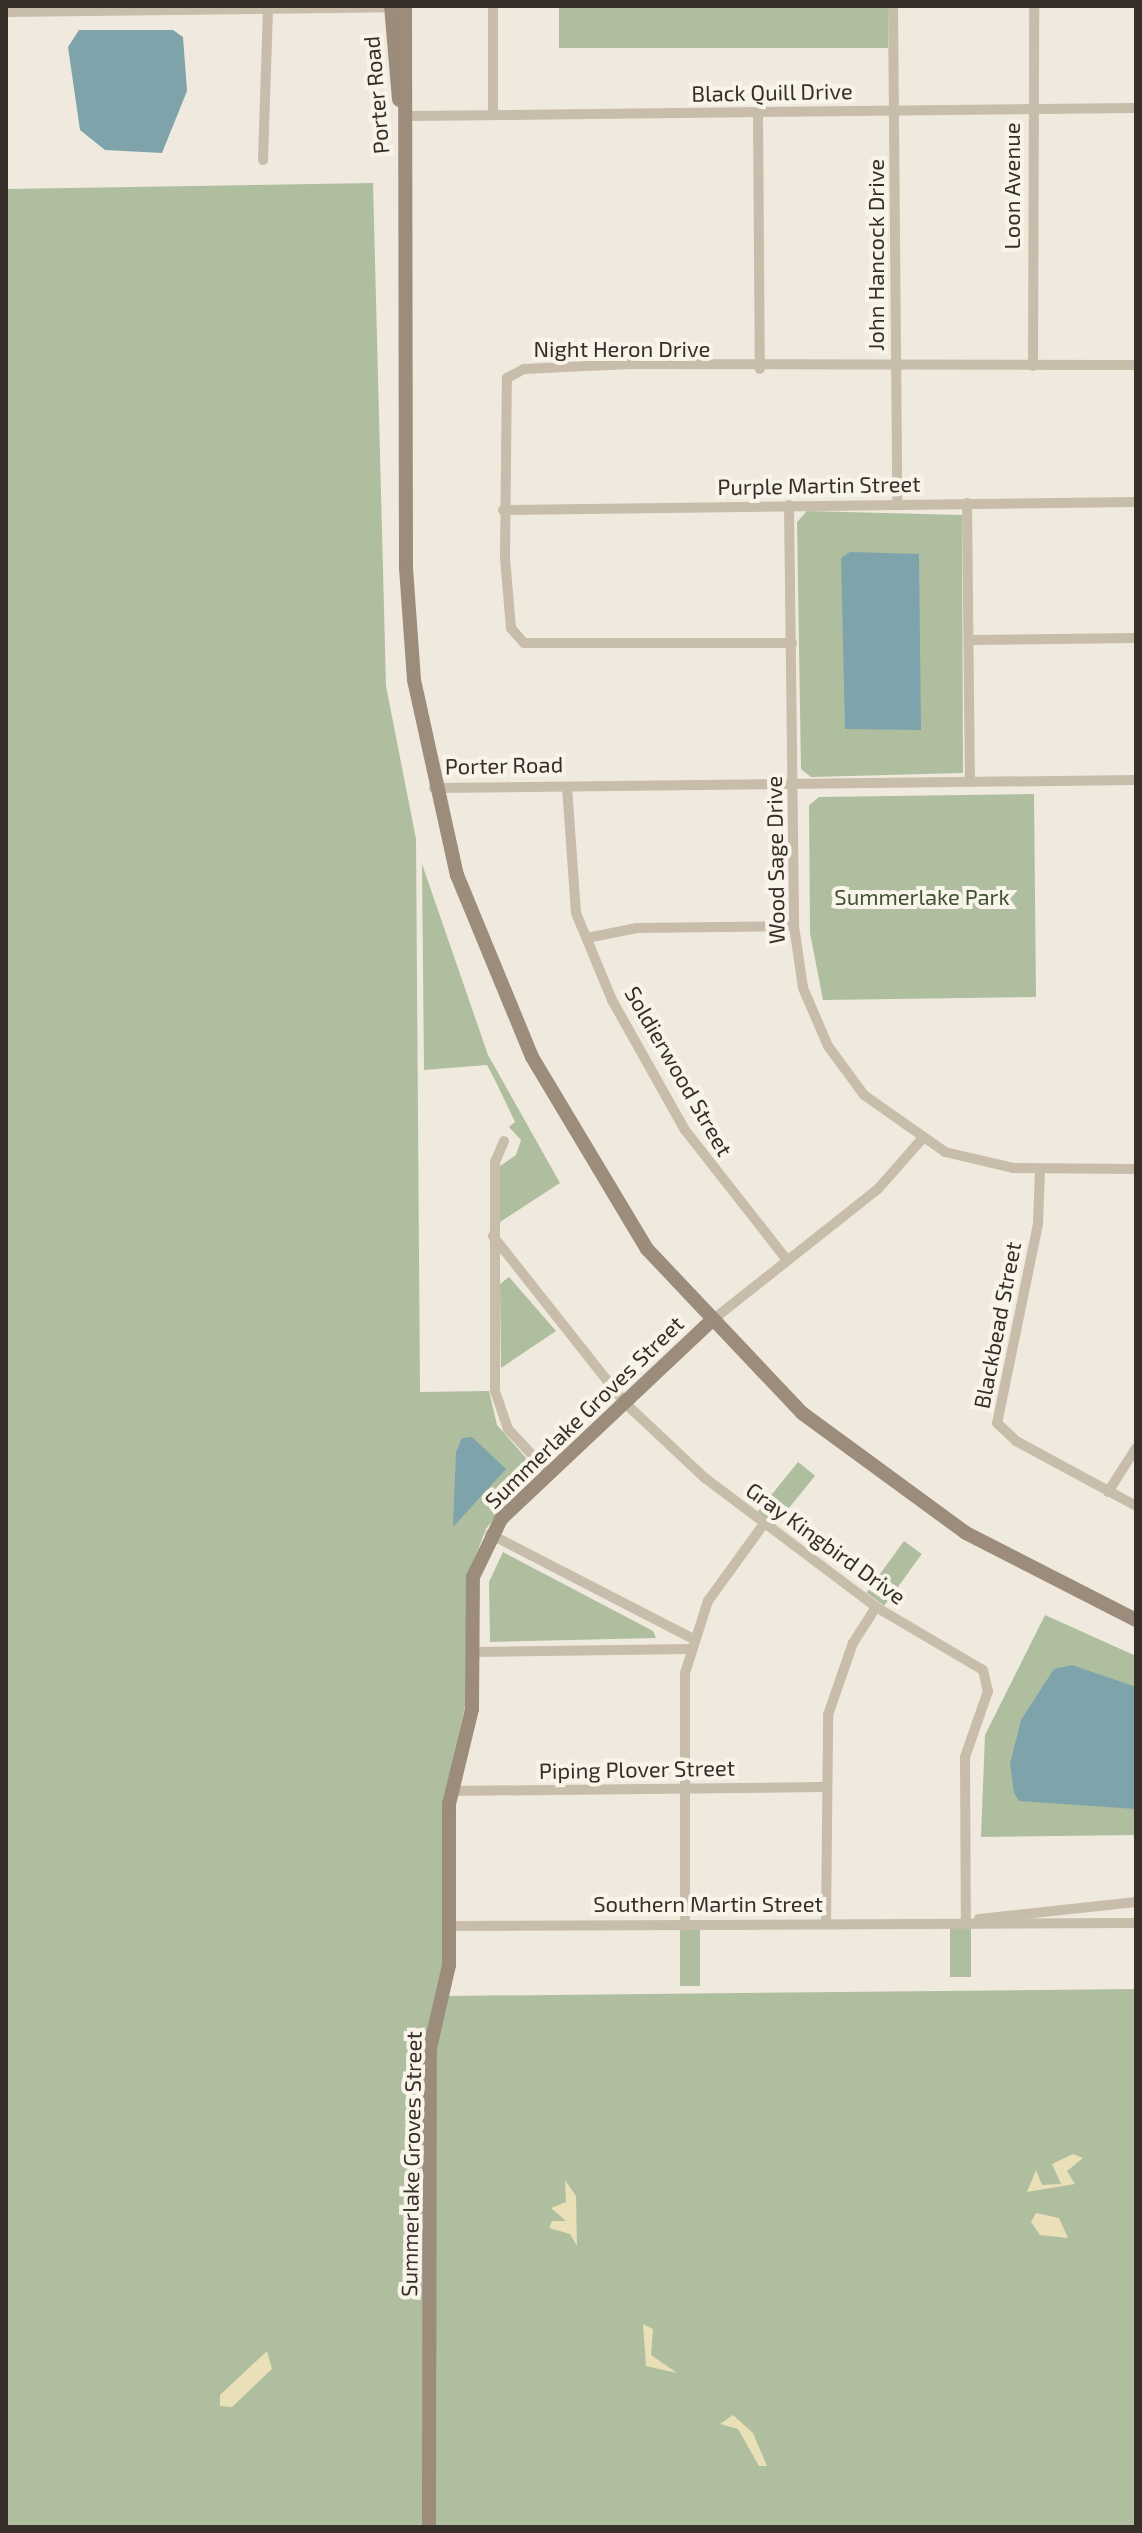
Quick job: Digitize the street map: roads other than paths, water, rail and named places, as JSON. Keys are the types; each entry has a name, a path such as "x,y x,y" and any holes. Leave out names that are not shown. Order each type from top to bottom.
{"main road":[{"name":"Porter Road","path":"396,6 408,116 406,568 414,680 434,788"},
{"name":"Porter Road","path":"396,6 406,180"},
{"path":"434,788 487,956 563,1119 647,1249 710,1322 871,1470 1040,1577 1136,1620"},
{"name":"Summerlake Groves Street","path":"429,2527 430,2048 449,1965 450,1791 471,1719 473,1577 490,1534 549,1473 710,1322"}],"street":[{"path":"6,12 396,6"},
{"path":"493,6 493,115"},
{"name":"John Hancock Drive","path":"893,6 897,504"},
{"name":"Loon Avenue","path":"1033,366 1034,6"},
{"path":"263,160 268,8"},
{"name":"Black Quill Drive","path":"408,116 1136,108"},
{"path":"758,112 760,369"},
{"name":"Night Heron Drive","path":"792,643 524,643 511,628 503,510 503,393 514,372 630,364 760,369 1136,365"},
{"name":"Purple Martin Street","path":"503,510 1136,502"},
{"path":"967,503 971,640 970,782"},
{"name":"Wood Sage Drive","path":"789,505 794,926 803,988 828,1046 864,1095 922,1139 975,1162 1040,1169 1136,1169"},
{"path":"971,640 1136,638"},
{"name":"Porter Road","path":"434,788 1136,780"},
{"name":"Soldierwood Street","path":"567,787 571,888 587,938 627,1031 685,1130 787,1260"},
{"path":"587,938 637,928 794,926"},
{"name":"Summerlake Groves Street","path":"710,1322 878,1189 922,1139"},
{"path":"504,1141 495,1162 493,1236 497,1407 549,1473"},
{"name":"Blackbead Street","path":"1040,1169 1038,1224 997,1423 1136,1506"},
{"name":"Gray Kingbird Drive","path":"493,1236 625,1403 763,1525 876,1607 977,1666 989,1684 965,1757 966,1922"},
{"path":"1108,1492 1136,1448"},
{"path":"685,1924 682,1788 692,1644 720,1581 763,1525"},
{"path":"490,1534 692,1644"},
{"path":"826,1923 824,1787 834,1693 876,1607"},
{"path":"472,1652 692,1644"},
{"name":"Piping Plover Street","path":"450,1791 824,1787"},
{"name":"Southern Martin Street","path":"966,1922 1136,1902"},
{"name":"Southern Martin Street","path":"449,1926 1136,1923"}],"water":[{"path":"79,30 173,30 183,37 187,91 162,153 105,150 80,130 68,47"},
{"path":"850,552 919,554 921,730 845,729 841,558"},
{"path":"472,1437 506,1469 453,1527 456,1452 462,1438"},
{"path":"1072,1665 1136,1687 1136,1809 1019,1801 1014,1793 1010,1764 1021,1720 1054,1669"}],"park label":[{"name":"Summerlake Park","path":"922,897"}]}
